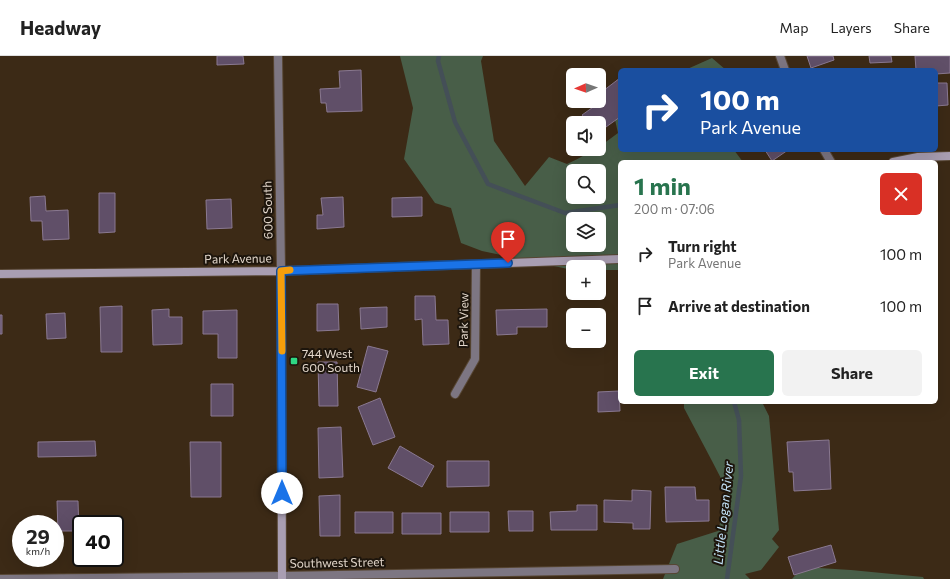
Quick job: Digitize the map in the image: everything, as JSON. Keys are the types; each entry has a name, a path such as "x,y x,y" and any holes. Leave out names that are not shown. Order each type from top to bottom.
{"street":[{"name":"600 South","path":"278,56 281,271 282,578"},
{"path":"780,56 784,68"},
{"path":"903,160 918,157 950,156"},
{"name":"Park Avenue","path":"0,274 281,271 618,259"},
{"name":"Park View","path":"455,394 475,359 477,287 476,265"},
{"name":"Southwest Street","path":"0,579 282,578 675,569"}],"green space":[{"path":"400,56 483,56 481,61 494,141 525,186 549,157 567,164 582,156 606,156 606,142 618,133 618,152 736,152 742,160 618,160 618,270 606,270 606,260 566,260 566,269 482,251 461,243 451,208 435,203 404,159 413,108"},
{"path":"712,58 724,68 690,68"},
{"path":"618,108 618,133 613,111"},
{"path":"684,404 763,404 769,416 779,530 772,539 779,547 761,570 745,574 750,579 663,579 677,544 718,531 728,492 684,408"},
{"path":"803,567 923,577 924,579 792,579"}],"building":[{"path":"217,56 243,56 244,64 217,65"},
{"path":"807,56 833,56 834,60 811,68"},
{"path":"869,56 891,56 892,62 870,63"},
{"path":"915,56 950,56 950,73 938,74 938,68 916,68"},
{"path":"361,70 362,111 327,112 326,103 321,103 320,89 340,88 339,71"},
{"path":"618,80 618,118 606,127 606,116 582,115 592,108 606,108 606,89"},
{"path":"938,83 947,83 948,105 938,106"},
{"path":"766,152 785,152 773,160 771,160"},
{"path":"99,193 115,193 115,232 99,233"},
{"path":"45,196 46,211 68,210 69,239 43,240 42,221 31,221 30,197"},
{"path":"343,197 344,227 317,229 317,215 323,215 321,198"},
{"path":"422,197 422,216 392,217 392,198"},
{"path":"231,199 232,228 207,229 206,200"},
{"path":"415,296 435,296 436,320 448,320 449,344 423,345 422,319 415,320"},
{"path":"317,304 338,304 339,330 317,331"},
{"path":"122,306 122,352 101,352 100,307"},
{"path":"387,307 387,327 361,329 360,308"},
{"path":"169,309 169,317 182,317 182,344 153,345 152,310"},
{"path":"547,309 547,327 517,327 517,334 497,335 496,310"},
{"path":"237,310 237,358 218,358 218,334 203,334 203,311"},
{"path":"65,313 66,338 47,339 46,314"},
{"path":"0,315 2,315 2,334 0,334"},
{"path":"368,346 388,351 376,392 357,387"},
{"path":"318,362 337,362 338,406 319,406"},
{"path":"211,384 233,384 233,416 211,416"},
{"path":"618,391 618,404 620,404 620,411 598,412 598,392"},
{"path":"380,398 395,437 373,445 358,407"},
{"path":"341,427 343,477 319,478 318,428"},
{"path":"829,440 831,489 794,491 793,472 789,472 787,442"},
{"path":"95,441 96,456 38,457 38,442"},
{"path":"190,442 221,442 221,497 191,497"},
{"path":"400,446 434,466 422,487 388,468"},
{"path":"447,461 489,461 489,486 447,487"},
{"path":"665,487 695,487 696,500 709,500 709,521 666,522"},
{"path":"632,490 651,491 650,529 633,529 633,523 604,522 604,500 632,501"},
{"path":"340,495 340,536 320,536 319,496"},
{"path":"57,501 78,501 78,515 72,515 72,531 64,531 64,515 57,515"},
{"path":"577,505 597,505 597,530 551,530 550,512 577,511"},
{"path":"508,511 533,511 533,531 509,531"},
{"path":"355,512 393,512 393,533 355,533"},
{"path":"450,512 489,512 489,532 450,532"},
{"path":"402,513 441,513 441,534 402,534"},
{"path":"831,545 836,562 794,575 788,557"}],"waterway":[{"name":"Little Logan River","path":"439,56 438,61 455,122 488,184 565,213 618,205"},
{"name":"Little Logan River","path":"727,579 741,476 739,420 735,404"}],"slow traffic":[{"path":"282,351 281,271 290,270"}],"place":[{"name":"744 West 600 South","path":"294,361"}],"route":[{"path":"282,493 281,271 508,263"}]}
